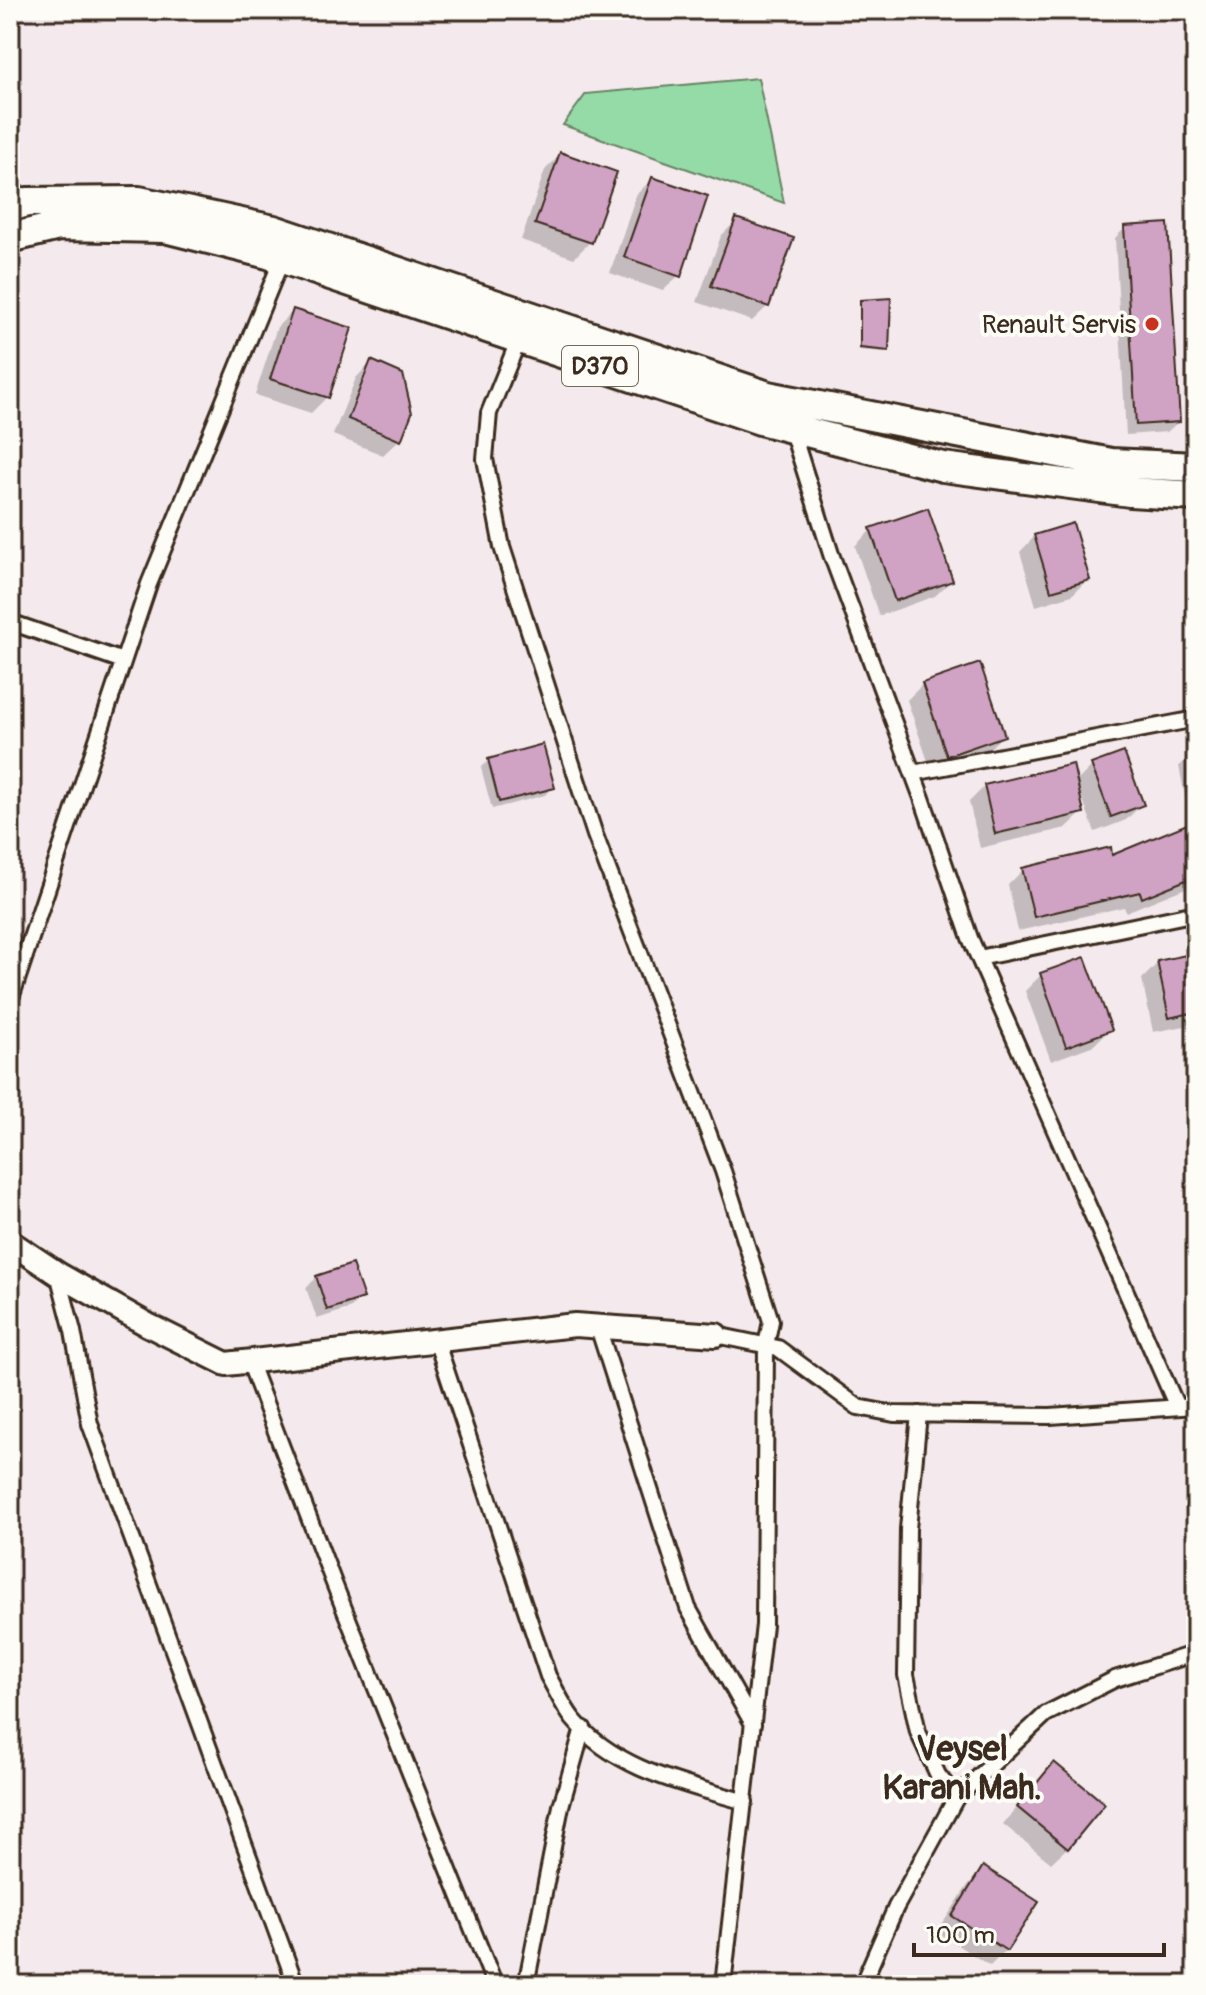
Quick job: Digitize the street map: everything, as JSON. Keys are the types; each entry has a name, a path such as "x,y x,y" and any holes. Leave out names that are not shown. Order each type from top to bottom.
{"highway":[{"name":"D370","path":"10,207 27,202 139,201 274,230 768,396 1111,463 1196,467"},
{"name":"D370","path":"10,238 59,226 165,228 282,259 760,420 943,467 1130,492 1196,496"}],"street":[{"path":"10,1001 149,584 282,259"},
{"path":"519,339 489,413 486,444 485,459 502,547 595,835 723,1171 771,1321 766,1345 764,1625 723,1985"},
{"path":"791,428 831,554 979,958 1177,1407"},
{"path":"10,622 123,661"},
{"path":"913,773 1196,719"},
{"path":"979,958 1196,913"},
{"path":"10,1242 58,1274 148,1325 226,1364 575,1325 716,1335 778,1348 858,1407 894,1414 1050,1416 1196,1406"},
{"path":"58,1274 73,1331 90,1424 296,1985"},
{"path":"598,1327 688,1608 753,1724"},
{"path":"436,1340 548,1676 572,1717 598,1744 660,1777 745,1802"},
{"path":"249,1361 335,1586 495,1985"},
{"path":"919,1414 908,1529 906,1675 918,1732 938,1775 956,1798"},
{"path":"862,1985 896,1907 956,1798 1046,1714 1115,1679 1196,1653"},
{"path":"526,1985 561,1806 583,1728"}],"green space":[{"path":"758,78 784,203 563,125 586,94"}],"building":[{"path":"560,152 617,172 592,243 535,224"},
{"path":"652,177 708,196 681,277 624,257"},
{"path":"736,218 794,238 769,307 711,286"},
{"name":"Renault Servis","path":"1168,223 1180,422 1136,425 1124,226"},
{"path":"891,298 889,351 860,348 860,300"},
{"path":"293,309 352,328 329,398 270,379"},
{"path":"371,360 403,374 412,413 401,441 348,419"},
{"path":"928,508 953,581 895,601 870,528"},
{"path":"1073,523 1090,580 1051,591 1034,535"},
{"path":"980,663 1005,736 947,756 922,683"},
{"path":"543,744 555,788 499,802 488,759"},
{"path":"1124,752 1144,805 1111,817 1091,764"},
{"path":"1073,764 1084,813 995,834 984,785"},
{"path":"1192,822 1196,833 1196,876 1142,898 1140,892 1034,917 1022,868 1111,847 1112,855"},
{"path":"1196,953 1196,1012 1169,1018 1157,961"},
{"path":"1085,957 1112,1030 1066,1047 1040,973"},
{"path":"352,1264 364,1298 327,1310 316,1276"},
{"path":"1054,1762 1105,1804 1068,1849 1017,1807"},
{"path":"983,1866 1039,1902 1007,1951 952,1916"}],"place":[{"name":"Renault Servis","path":"1152,324"}],"district":[{"name":"Veysel Karani Mah.","path":"962,1768"}]}
